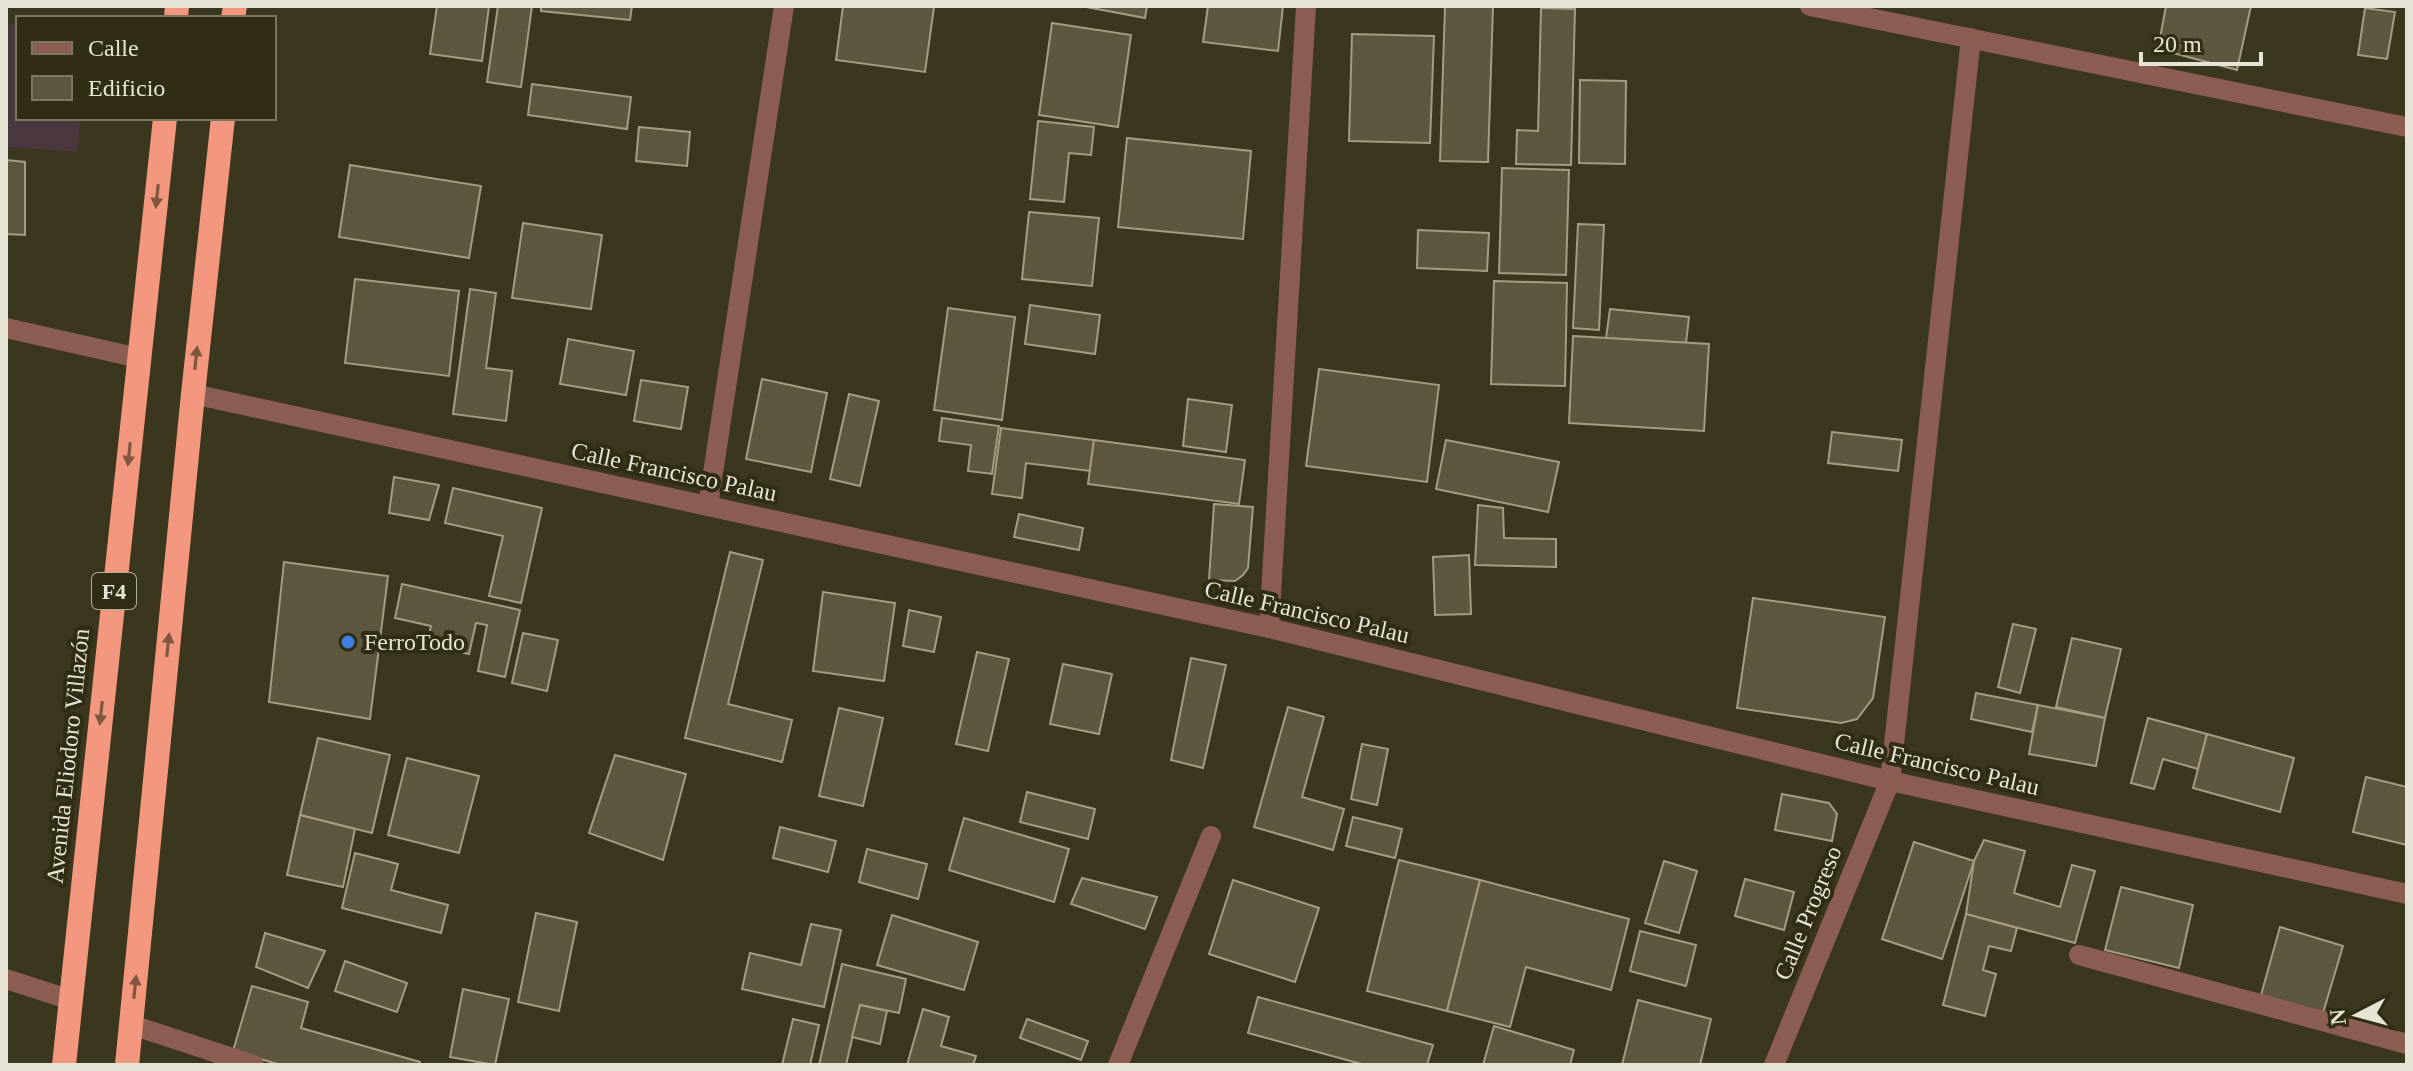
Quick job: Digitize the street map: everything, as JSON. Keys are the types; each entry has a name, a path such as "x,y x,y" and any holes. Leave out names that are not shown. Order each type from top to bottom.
{"highway":[{"name":"Avenida Eliodoro Villazón","path":"64,1065 165,120"},
{"name":"F4","path":"127,1065 223,120"}],"street":[{"path":"708,506 784,6"},
{"path":"1269,628 1306,6"},
{"path":"1810,6 2407,127"},
{"name":"Calle Progreso","path":"1774,1065 1890,781 1971,38"},
{"path":"6,328 139,358"},
{"name":"Calle Francisco Palau","path":"193,394 1269,628 1890,781 2407,894"},
{"path":"1118,1065 1211,836"},
{"path":"2079,955 2407,1044"},
{"path":"6,979 71,1000"},
{"path":"132,1025 254,1065"}],"shaded area":[{"path":"6,23 16,25 16,120 81,120 77,152 6,147"}],"building":[{"path":"437,6 489,6 482,61 430,54"},
{"path":"498,6 532,6 521,87 487,82"},
{"path":"541,6 632,6 630,20 541,11"},
{"path":"843,6 934,7 925,72 836,60"},
{"path":"1081,6 1147,6 1145,18"},
{"path":"1208,6 1283,6 1278,51 1203,42"},
{"path":"1445,6 1493,6 1488,162 1440,161"},
{"path":"2166,6 2251,6 2237,70 2158,49"},
{"path":"1541,8 1575,9 1571,165 1516,164 1517,130 1538,131"},
{"path":"2365,8 2395,12 2387,59 2358,55"},
{"path":"1052,23 1131,35 1118,127 1039,115"},
{"path":"1352,34 1434,36 1430,143 1349,141"},
{"path":"1580,80 1626,81 1625,164 1579,163"},
{"path":"532,84 631,97 627,129 528,115"},
{"path":"1038,121 1094,127 1091,155 1069,153 1064,202 1030,199"},
{"path":"639,127 690,132 687,166 636,161"},
{"path":"1127,138 1251,151 1243,239 1118,227"},
{"path":"6,160 25,162 25,235 6,234"},
{"path":"350,165 481,186 469,258 339,237"},
{"path":"1502,168 1569,170 1566,275 1499,273"},
{"path":"1029,212 1099,218 1092,286 1022,279"},
{"path":"523,223 602,235 591,309 512,298"},
{"path":"1578,224 1604,225 1599,330 1573,328"},
{"path":"1418,230 1489,233 1487,271 1417,268"},
{"path":"355,279 459,291 449,376 345,363"},
{"path":"1494,281 1567,283 1565,386 1491,384"},
{"path":"470,289 496,293 486,368 512,371 506,421 453,414"},
{"path":"1030,305 1100,315 1095,354 1025,344"},
{"path":"948,308 1015,317 1002,420 934,410"},
{"path":"1610,309 1689,317 1686,343 1606,338"},
{"path":"1573,336 1709,344 1704,431 1569,423"},
{"path":"568,339 634,351 626,395 560,384"},
{"path":"1319,369 1439,385 1427,482 1306,466"},
{"path":"762,379 827,393 811,472 746,459"},
{"path":"641,380 688,387 681,429 634,421"},
{"path":"849,394 879,401 860,486 830,479"},
{"path":"1188,399 1232,405 1226,452 1183,446"},
{"path":"942,418 999,426 992,474 968,471 971,445 939,441"},
{"path":"1001,428 1094,440 1090,471 1026,463 1022,498 992,494"},
{"path":"1832,432 1902,440 1898,471 1828,463"},
{"path":"1094,440 1245,460 1239,504 1088,484"},
{"path":"1446,440 1559,462 1548,512 1436,489"},
{"path":"394,477 439,485 429,520 389,513"},
{"path":"453,488 542,508 521,603 489,596 503,536 445,523"},
{"path":"1214,504 1253,507 1248,568 1235,581 1209,580"},
{"path":"1478,505 1503,508 1504,538 1556,539 1556,567 1475,565"},
{"path":"1019,514 1083,528 1079,550 1014,537"},
{"path":"730,552 763,560 728,704 792,720 782,762 685,738"},
{"path":"1469,555 1471,614 1435,615 1433,557"},
{"path":"284,562 388,576 370,719 269,702"},
{"path":"402,584 520,610 505,677 478,671 487,625 476,623 469,654 427,645 431,626 395,618"},
{"path":"823,592 895,603 884,681 813,671"},
{"path":"1753,598 1885,617 1873,698 1857,719 1841,723 1737,708"},
{"path":"909,610 941,617 934,652 903,646"},
{"path":"2013,624 2036,629 2020,693 1998,687"},
{"path":"523,633 558,640 547,691 512,683"},
{"path":"2072,638 2121,649 2105,718 2056,707"},
{"path":"977,652 1009,659 988,751 956,744"},
{"path":"1191,658 1226,665 1203,768 1171,760"},
{"path":"1063,664 1112,674 1099,734 1050,724"},
{"path":"1976,693 2038,705 2032,732 1971,719"},
{"path":"2038,705 2105,718 2096,766 2029,754"},
{"path":"1288,707 1324,717 1302,797 1344,809 1333,850 1254,827"},
{"path":"839,708 883,718 863,806 819,796"},
{"path":"2148,718 2207,734 2198,769 2163,759 2154,789 2131,783"},
{"path":"2207,734 2294,758 2280,812 2193,788"},
{"path":"318,738 390,755 372,833 300,815"},
{"path":"1362,744 1388,749 1377,805 1351,799"},
{"path":"615,755 686,774 663,860 589,833"},
{"path":"407,758 479,776 459,853 388,835"},
{"path":"2366,777 2407,787 2407,845 2353,832"},
{"path":"1027,792 1095,809 1088,839 1020,822"},
{"path":"1782,794 1829,803 1837,814 1832,841 1775,830"},
{"path":"300,815 355,829 343,887 287,875"},
{"path":"1353,817 1402,829 1395,858 1346,846"},
{"path":"964,818 1069,849 1054,902 949,870"},
{"path":"780,827 836,841 828,872 773,858"},
{"path":"1984,840 2025,851 2014,893 2060,907 2072,865 2095,871 2075,943 1966,914 1974,861"},
{"path":"1914,842 1974,861 1942,959 1882,939"},
{"path":"867,849 927,864 918,899 859,882"},
{"path":"355,853 398,864 391,890 448,905 441,933 342,908"},
{"path":"1399,860 1480,880 1447,1011 1367,991"},
{"path":"1664,861 1697,871 1679,933 1645,923"},
{"path":"1082,878 1157,897 1145,929 1071,904"},
{"path":"1745,879 1794,892 1784,930 1735,916"},
{"path":"1233,880 1319,908 1295,982 1209,954"},
{"path":"1480,880 1629,919 1611,990 1526,967 1510,1027 1447,1011"},
{"path":"2121,887 2193,905 2179,968 2105,950"},
{"path":"536,913 577,922 559,1011 518,1002"},
{"path":"1966,914 2017,928 2011,951 1989,946 1983,970 1996,974 1985,1016 1943,1005"},
{"path":"892,915 978,942 964,990 877,965"},
{"path":"811,924 841,930 824,1007 742,989 750,953 801,965"},
{"path":"2280,927 2343,946 2323,1013 2261,995"},
{"path":"1640,931 1696,945 1686,986 1630,971"},
{"path":"265,933 325,951 308,988 256,967"},
{"path":"345,961 407,983 397,1012 335,991"},
{"path":"842,964 906,979 899,1013 860,1005 846,1065 819,1065"},
{"path":"252,986 308,1002 301,1028 420,1062 419,1065 281,1065 233,1051"},
{"path":"463,989 509,999 495,1065 450,1057"},
{"path":"1258,997 1433,1045 1427,1065 1365,1065 1248,1033"},
{"path":"1638,1000 1711,1019 1700,1065 1622,1065"},
{"path":"860,1005 887,1011 880,1044 852,1037"},
{"path":"923,1009 949,1017 941,1046 976,1056 973,1065 907,1065"},
{"path":"793,1019 819,1025 810,1065 782,1065"},
{"path":"1027,1019 1088,1041 1081,1060 1020,1038"},
{"path":"1494,1026 1574,1050 1570,1065 1483,1065"}],"place":[{"name":"FerroTodo","path":"348,642"}]}
